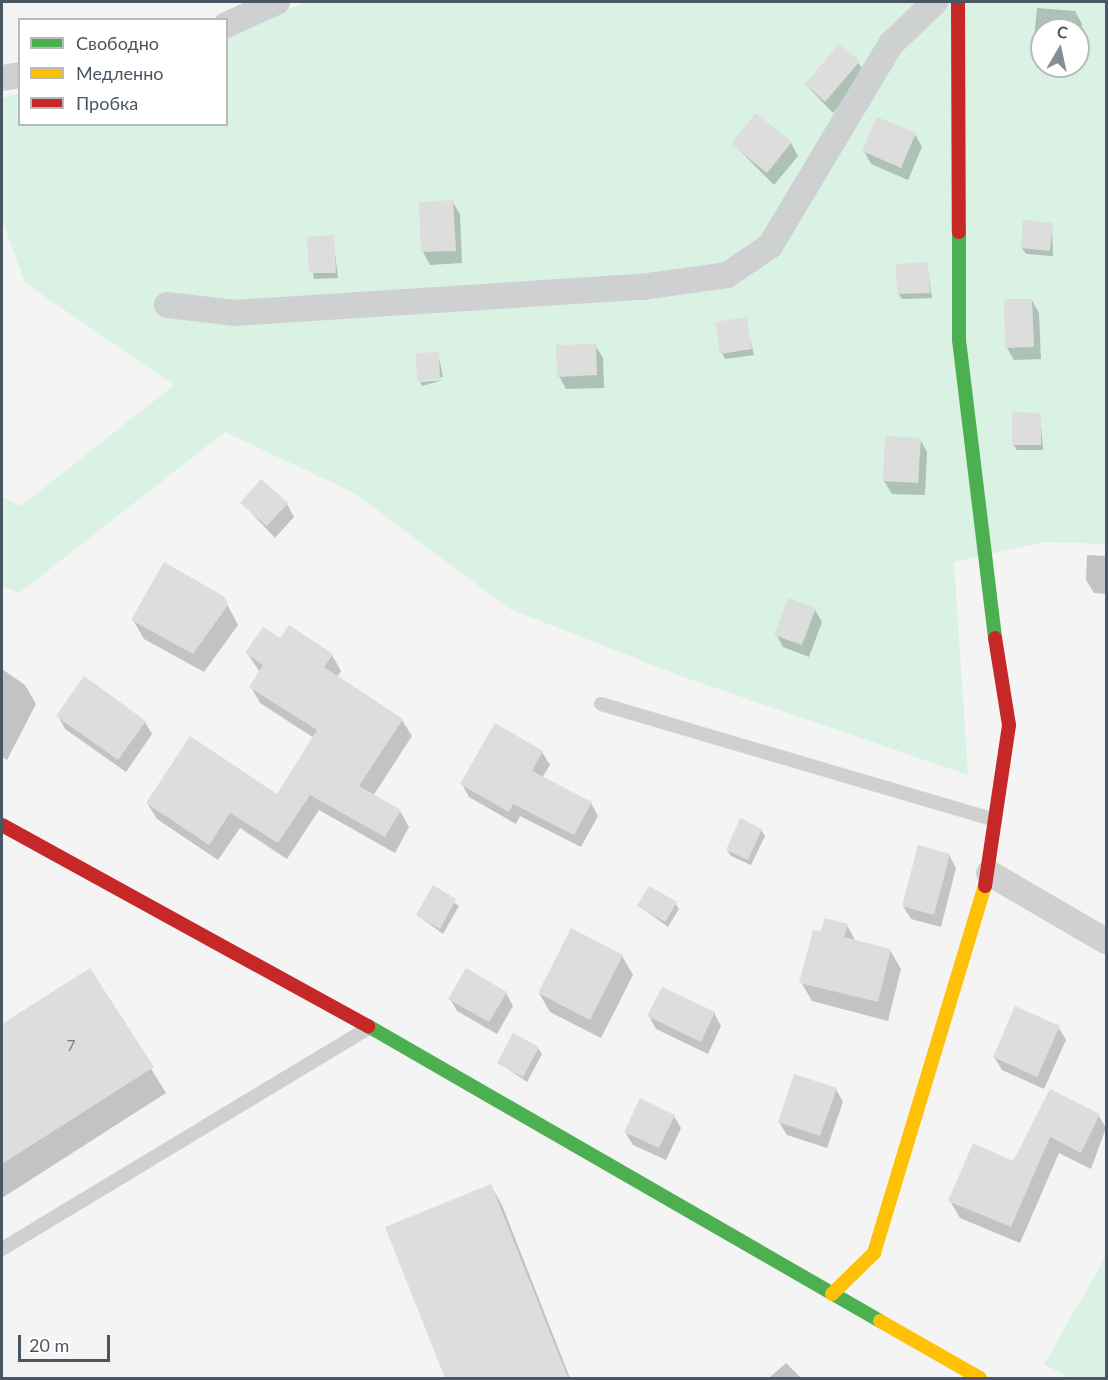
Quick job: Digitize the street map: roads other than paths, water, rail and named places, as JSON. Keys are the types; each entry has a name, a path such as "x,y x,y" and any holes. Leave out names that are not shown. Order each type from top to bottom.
{"street":[{"path":"228,24 277,2"},
{"path":"167,305 235,313 641,287 728,275 770,246 891,44 935,2"},
{"path":"831,1294 874,1253 989,873 1008,725 978,532 959,340 958,2"},
{"path":"2,78 18,75"},
{"path":"2,825 370,1027 980,1378"},
{"path":"989,873 1107,941"}],"lane":[{"path":"601,704 995,820"},
{"path":"2,1249 370,1027"}]}
